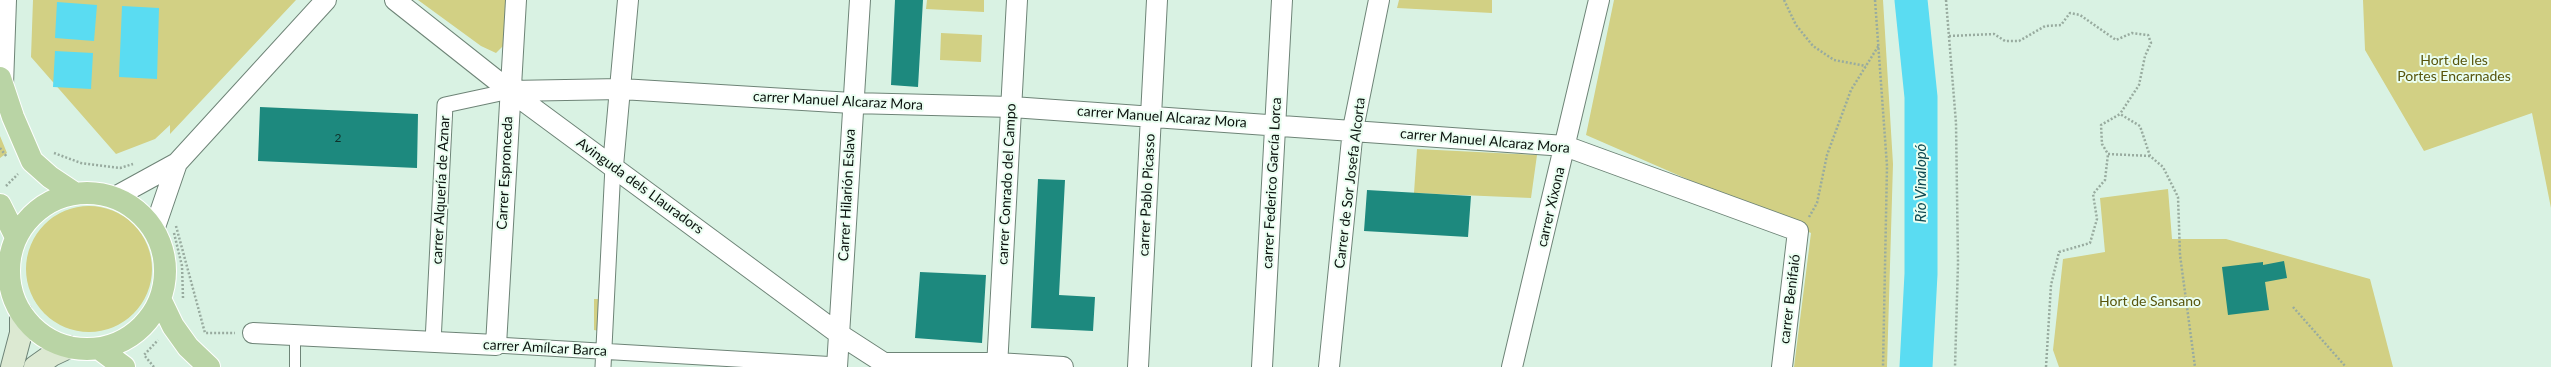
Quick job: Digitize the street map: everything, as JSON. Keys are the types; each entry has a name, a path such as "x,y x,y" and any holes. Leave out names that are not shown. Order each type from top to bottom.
{"main road":[{"path":"2,81 13,117 32,161 50,177 71,191 99,193 115,197 163,228 165,279 172,301 173,326 188,348 209,367"},
{"path":"71,191 37,210 16,237 9,262 10,282 21,312 33,327 48,338 70,348 101,350 138,331 172,301"},
{"path":"2,196 16,237"},
{"path":"12,367 20,334 21,312"},
{"path":"35,367 52,355 70,348"},
{"path":"101,350 124,367"}],"street":[{"path":"2,81 6,0"},
{"path":"115,197 177,163 326,0"},
{"name":"Avinguda dels Llauradors","path":"395,0 510,91 839,334 888,365"},
{"name":"Carrer Espronceda","path":"496,345 516,0"},
{"path":"604,367 613,166 628,0"},
{"name":"Carrer Hilarión Eslava","path":"837,366 852,103 860,0"},
{"name":"carrer Conrado del Campo","path":"997,365 1017,0"},
{"name":"carrer Pablo Picasso","path":"1138,367 1157,0"},
{"name":"carrer Federico García Lorca","path":"1262,367 1282,0"},
{"name":"Carrer de Sor Josefa Alcorta","path":"1329,367 1353,129 1378,0"},
{"name":"carrer Xixona","path":"1512,367 1599,0"},
{"name":"carrer Manuel Alcaraz Mora","path":"510,91 621,89 852,103 1012,107 1353,129 1565,146 1798,231"},
{"name":"carrer Alquería de Aznar","path":"433,342 446,105 510,91"},
{"path":"163,228 177,163"},
{"name":"carrer Benifaió","path":"1782,367 1798,231"},
{"name":"carrer Amílcar Barca","path":"253,333 604,352 659,361 837,366"},
{"path":"888,365 997,365 1063,367"}],"lane":[{"path":"295,335 295,367"}],"path":[{"path":"1784,0 1796,25 1813,46 1834,60 1866,66"},
{"path":"1875,0 1887,166 1883,367"},
{"path":"1946,0 1956,123 1958,263 1955,367"},
{"path":"1950,36 1994,34 2005,41 2019,41 2046,26 2061,25 2070,13 2080,15 2116,40 2132,33 2148,35 2151,44 2145,56 2139,85 2120,114 2101,125 2102,144 2108,154 2105,180 2093,194 2097,219 2090,242 2059,252 2052,284 2046,367"},
{"path":"1798,231 1806,224 1817,203 1827,155 1851,90 1879,44"},
{"path":"2120,114 2140,126 2150,156 2163,167 2178,197 2180,255 2195,367"},
{"path":"2,196 44,149 81,163 120,168 139,162"},
{"path":"2108,154 2150,156"},
{"path":"174,220 205,333 253,333"},
{"path":"163,228 182,266 172,301"},
{"path":"2293,307 2346,367"},
{"path":"154,367 144,355 160,338"}],"green space":[{"path":"33,0 296,0 170,134 170,125 155,139 116,154 31,57"},
{"path":"418,0 510,0 504,45 496,53 481,46"},
{"path":"927,0 984,0 984,12 926,9"},
{"path":"1399,0 1492,0 1492,13 1397,8"},
{"path":"1614,0 1883,0 1893,164 1887,367 1794,367 1811,233 1586,135"},
{"name":"Hort de les Portes Encarnades","path":"2363,0 2551,0 2551,208 2532,113 2424,151 2365,50"},
{"path":"941,33 982,35 981,62 940,60"},
{"path":"0,136 7,153 0,158"},
{"path":"1417,149 1537,155 1531,198 1414,193"},
{"name":"Hort de Sansano","path":"2168,189 2172,239 2226,239 2370,279 2393,367 2059,367 2053,350 2063,259 2105,252 2100,198"},
{"path":"95,206 119,214 129,220 138,229 147,245 151,257 151,281 147,293 138,309 129,318 113,327 101,331 83,332 59,324 49,318 40,309 31,293 27,281 26,263 34,239 40,229 49,220 65,211 77,207"},
{"path":"594,299 611,299 608,333 594,330"}],"water":[{"path":"57,2 97,5 94,41 55,38"},
{"path":"122,6 159,8 157,79 119,77"},
{"path":"55,51 93,53 91,89 53,87"}],"building":[{"path":"895,0 923,0 918,87 891,85"},
{"path":"260,107 418,114 417,168 258,161"},
{"path":"1038,179 1065,180 1059,295 1095,297 1093,331 1031,328"},
{"path":"1367,190 1471,196 1468,237 1364,231"},
{"path":"2284,261 2287,278 2265,282 2269,310 2228,315 2222,267 2263,262 2263,265"},
{"path":"920,272 986,275 982,343 915,338"}],"waterway":[{"name":"Río Vinalopó","path":"1911,0 1921,97 1921,274 1916,367"}]}
